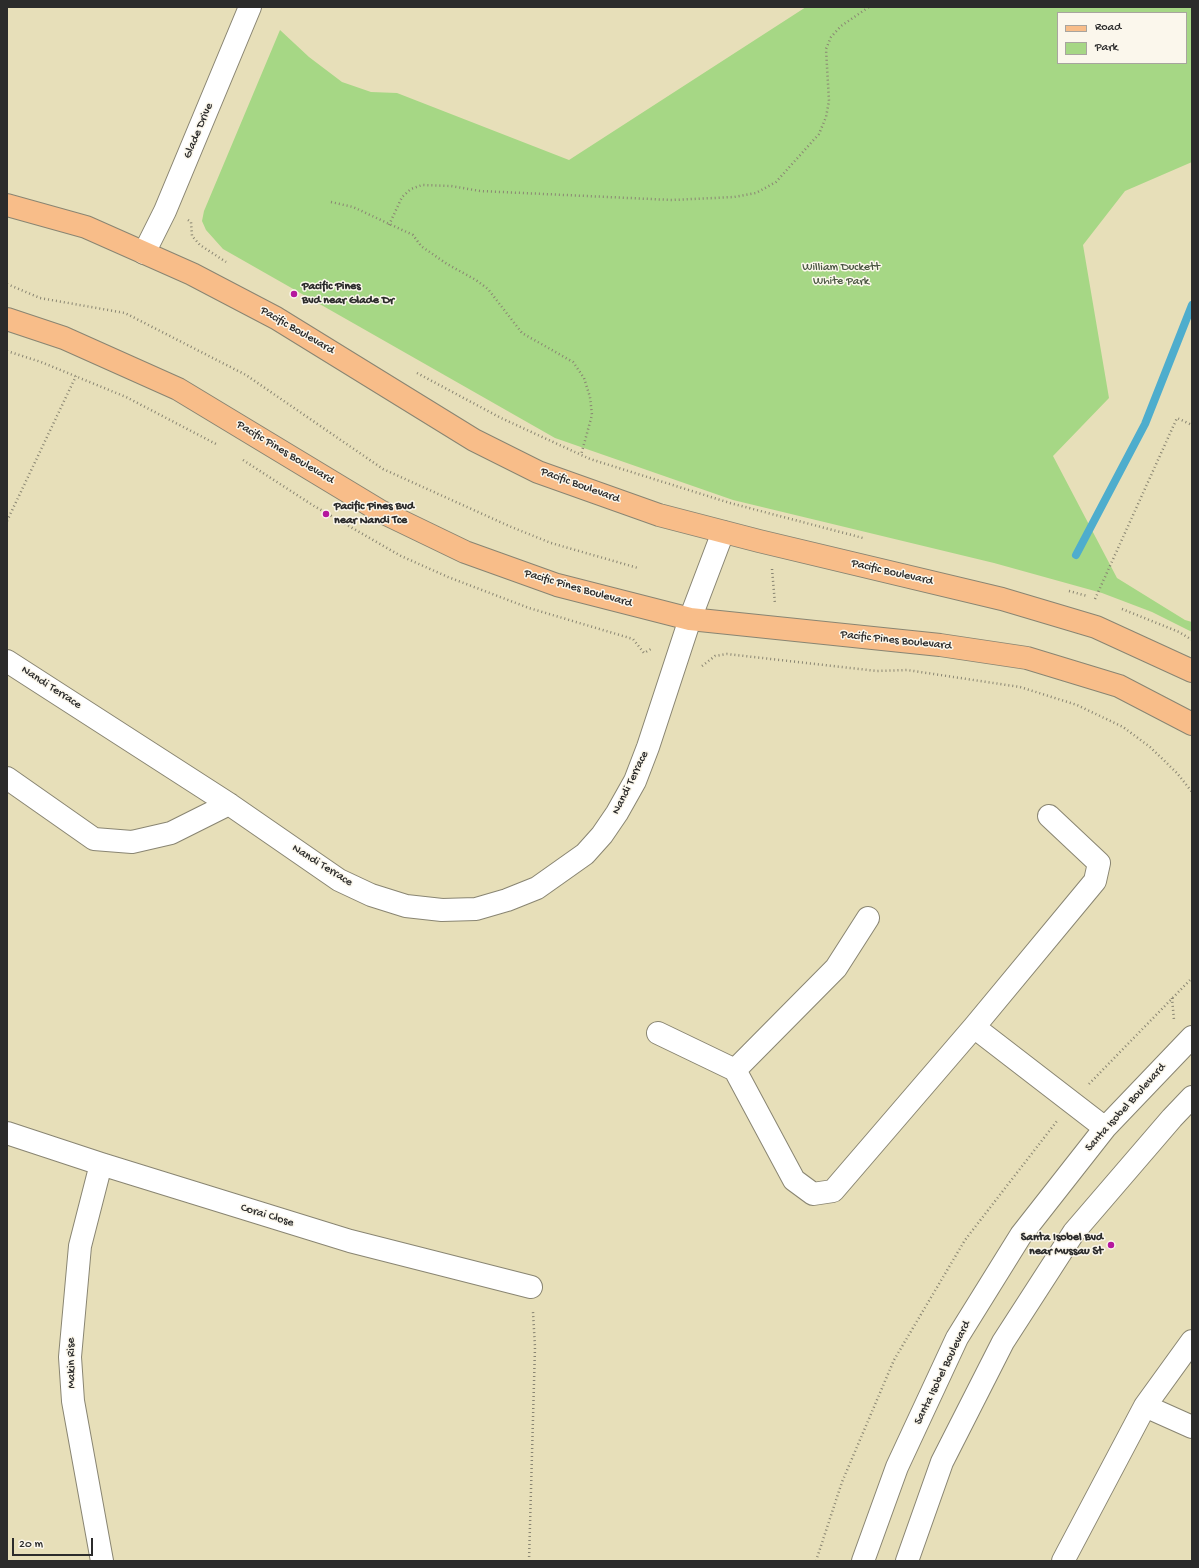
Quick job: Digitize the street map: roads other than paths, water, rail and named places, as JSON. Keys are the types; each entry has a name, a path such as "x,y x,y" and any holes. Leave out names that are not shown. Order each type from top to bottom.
{"main road":[{"name":"Pacific Boulevard","path":"7,205 86,227 192,274 276,318 474,440 538,472 659,515 723,532 1002,599 1096,627 1192,671"},
{"name":"Pacific Pines Boulevard","path":"7,319 64,338 178,389 380,511 465,552 557,586 690,619 940,645 1027,658 1119,686 1192,724"}],"street":[{"name":"Glade Drive","path":"144,253 165,211 250,7"},
{"name":"Nandi Terrace","path":"7,661 229,804 339,880 371,895 406,906 442,910 476,909 507,900 537,888 585,854 602,835 617,813 635,781 648,747 690,619 723,532"},
{"path":"7,778 94,839 132,842 171,833 229,804"},
{"path":"658,1033 735,1070 794,1180 813,1194 833,1191 974,1027 1096,880 1099,863 1049,816"},
{"path":"735,1070 836,968 868,918"},
{"path":"974,1027 1105,1128"},
{"name":"Santa Isobel Boulevard","path":"863,1561 897,1467 957,1338 1022,1235 1105,1128 1192,1037"},
{"path":"907,1561 942,1462 1003,1342 1074,1232 1172,1118 1192,1097"},
{"name":"Corai Close","path":"7,1133 101,1164 350,1241 531,1287"},
{"name":"Makin Rise","path":"101,1164 80,1246 70,1357 73,1401 102,1561"},
{"path":"1063,1561 1145,1406 1192,1341"},
{"path":"1145,1406 1192,1428"}],"waterway":[{"path":"1076,555 1145,424 1192,305"}],"place":[{"name":"Pacific Pines Bvd near Glade Dr","path":"294,294"},
{"name":"Pacific Pines Bvd near Nandi Tce","path":"326,514"},
{"name":"Santa Isobel Bvd near Mussau St","path":"1111,1245"}],"park label":[{"name":"William Duckett White Park","path":"841,275"}]}
